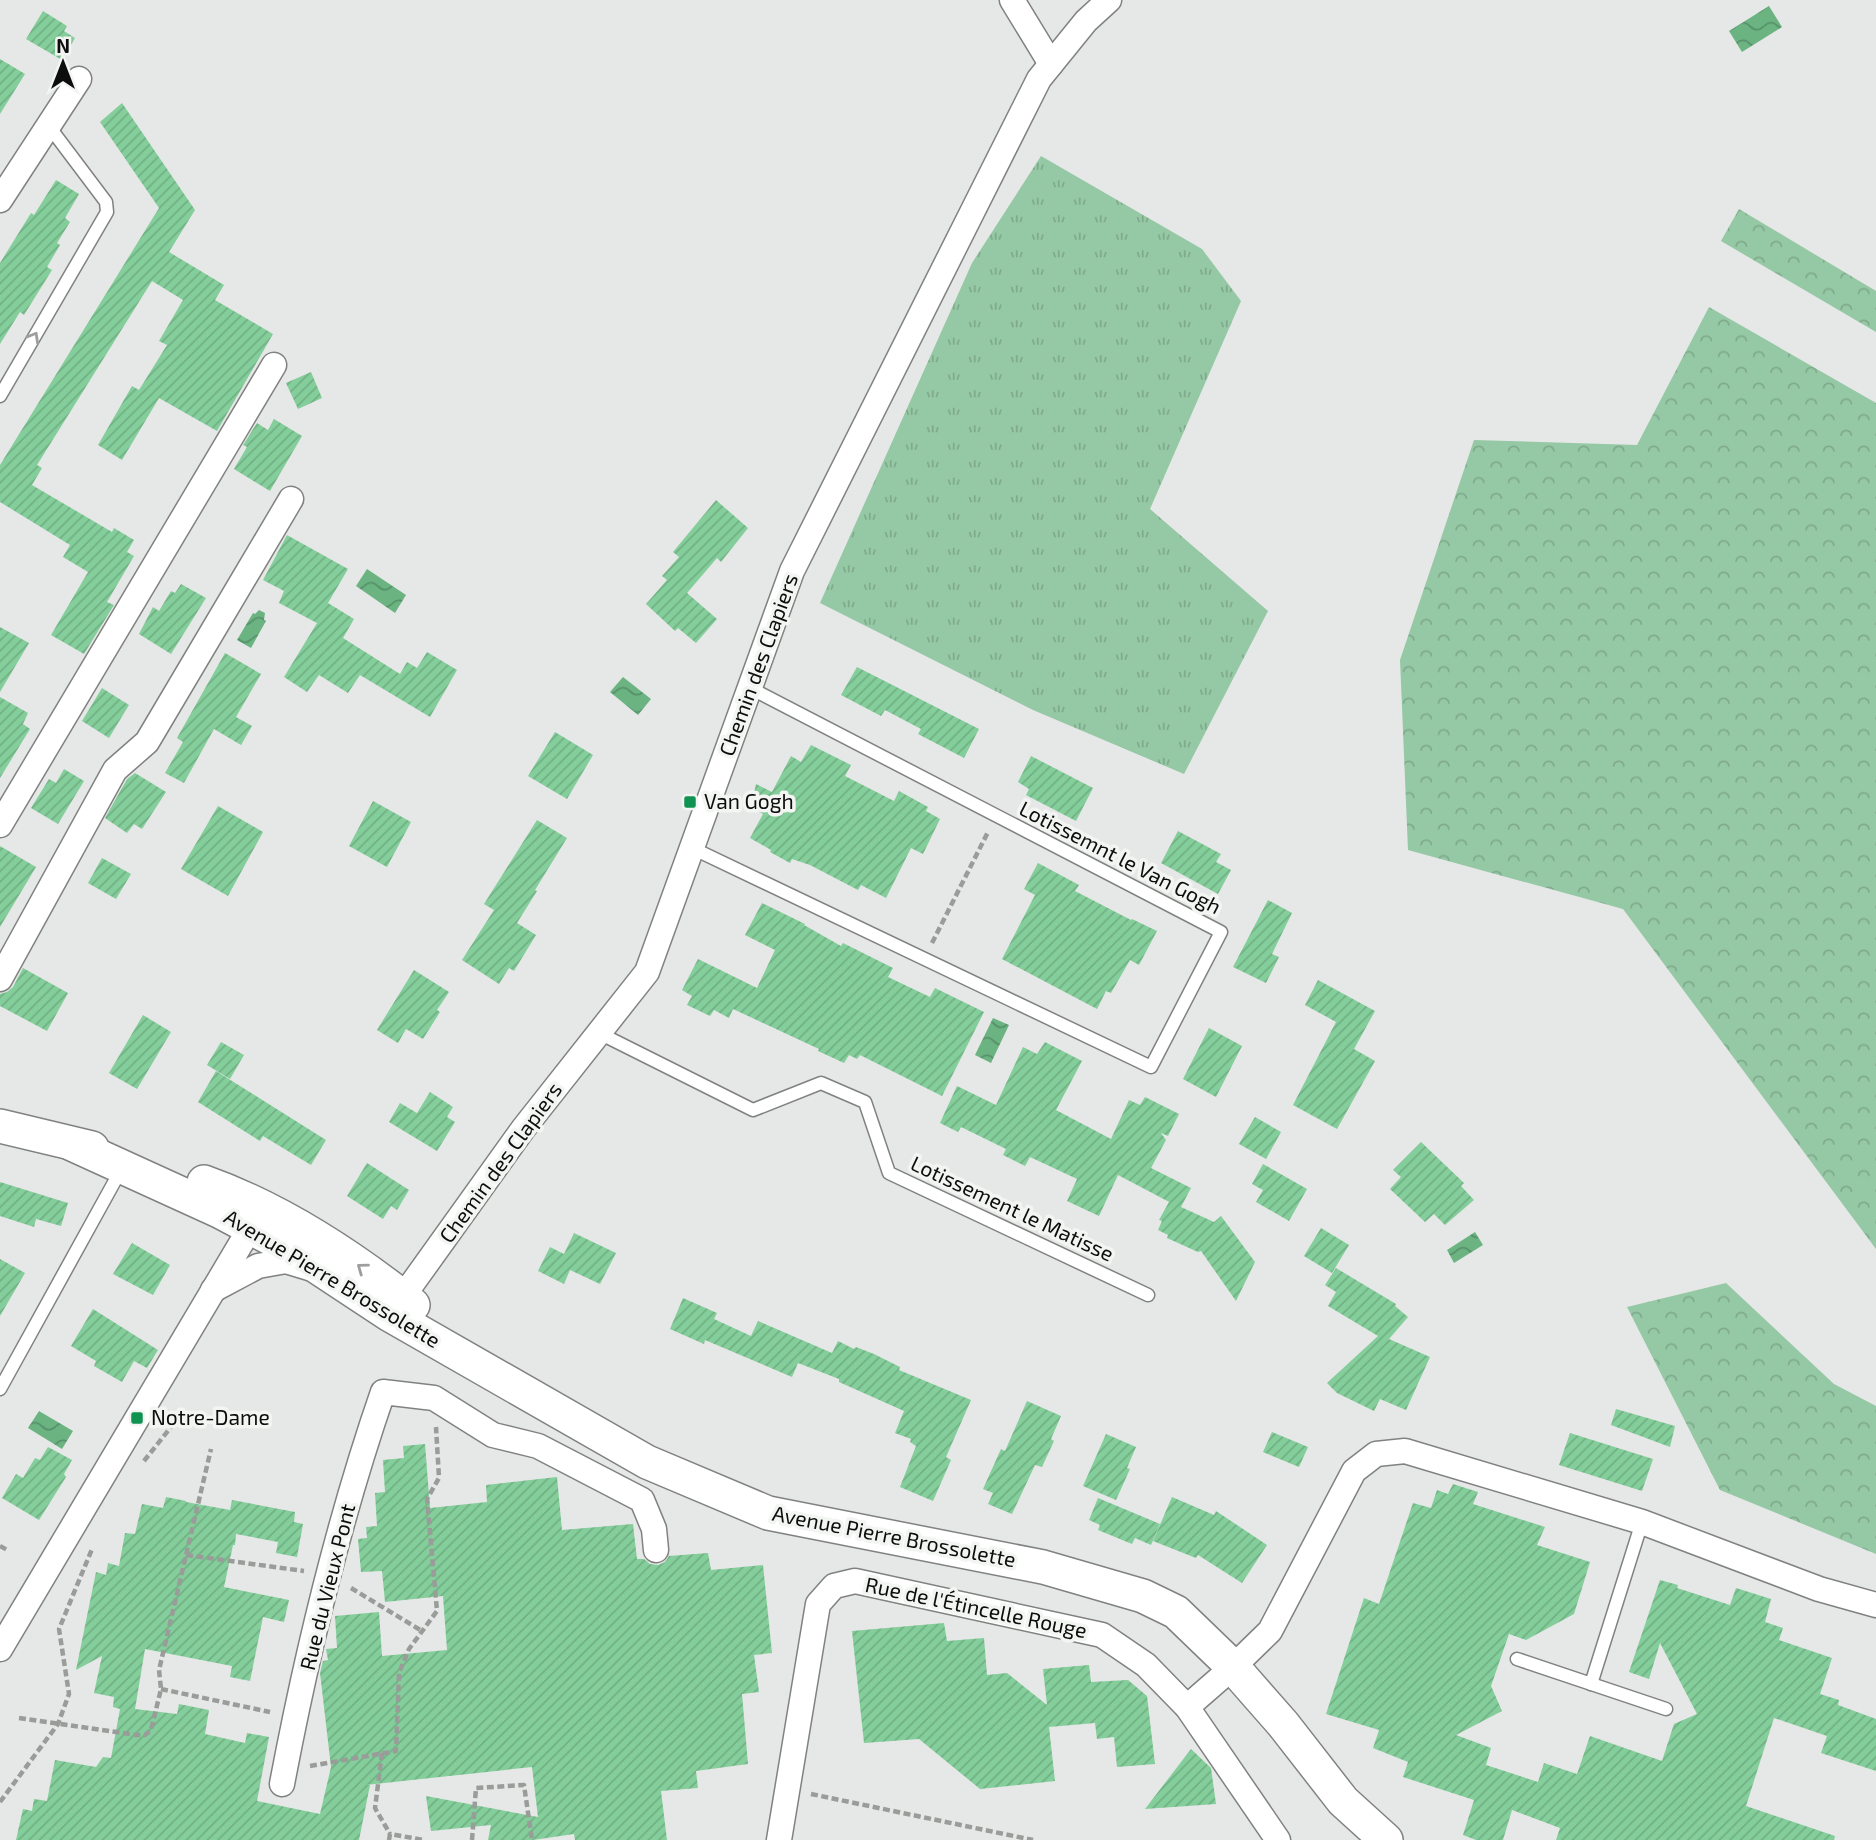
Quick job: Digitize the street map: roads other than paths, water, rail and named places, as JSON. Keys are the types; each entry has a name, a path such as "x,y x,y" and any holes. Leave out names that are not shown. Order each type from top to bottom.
{"street":[{"path":"1012,0 1051,64"},
{"name":"Chemin des Clapiers","path":"396,1306 523,1129 647,972 792,571 1039,79 1086,21 1109,0"},
{"path":"0,200 79,79"},
{"path":"0,825 274,365"},
{"path":"0,979 115,770 147,741 291,499"},
{"name":"Avenue Pierre Brossolette","path":"0,1126 72,1144 228,1191 287,1247 327,1274 396,1306 514,1384 647,1462 768,1513 1043,1567 1143,1597 1176,1612 1233,1667 1283,1724 1343,1801 1387,1840"},
{"path":"0,1649 256,1218"},
{"name":"Avenue Pierre Brossolette","path":"256,1218 297,1226 343,1254 396,1306"},
{"path":"213,1290 258,1266 286,1261 327,1274"},
{"name":"Rue du Vieux Pont","path":"283,1777 328,1574 366,1440 383,1392 434,1398 494,1435 538,1446 642,1500 654,1529 656,1550"},
{"path":"1187,1707 1270,1631 1354,1471 1376,1454 1405,1451 1642,1521 1819,1589 1876,1605"},
{"name":"Rue de l'Étincelle Rouge","path":"779,1840 818,1604 834,1586 855,1581 1102,1635 1146,1665 1187,1707 1278,1840"}],"lane":[{"path":"0,396 107,212 106,202 48,125"},
{"name":"Lotissemnt le Van Gogh","path":"692,848 1151,1067 1221,932 750,688"},
{"name":"Lotissement le Matisse","path":"599,1033 753,1110 821,1083 865,1102 889,1173 1148,1294"},
{"path":"0,1389 125,1161"},
{"path":"1591,1684 1642,1521"},
{"path":"1517,1659 1666,1709"}],"water":[{"path":"1769,6 1782,27 1742,52 1729,31"},
{"path":"367,569 406,595 395,613 356,586"},
{"path":"259,610 265,613 266,621 251,648 237,640 253,613"},
{"path":"623,677 651,699 638,715 610,692"},
{"path":"993,1018 1009,1025 991,1063 975,1055"},
{"path":"1475,1232 1483,1245 1454,1263 1447,1250"},
{"path":"39,1411 73,1431 62,1449 28,1428"}],"place":[{"name":"Van Gogh","path":"690,802"},
{"name":"Notre-Dame","path":"137,1418"}]}
